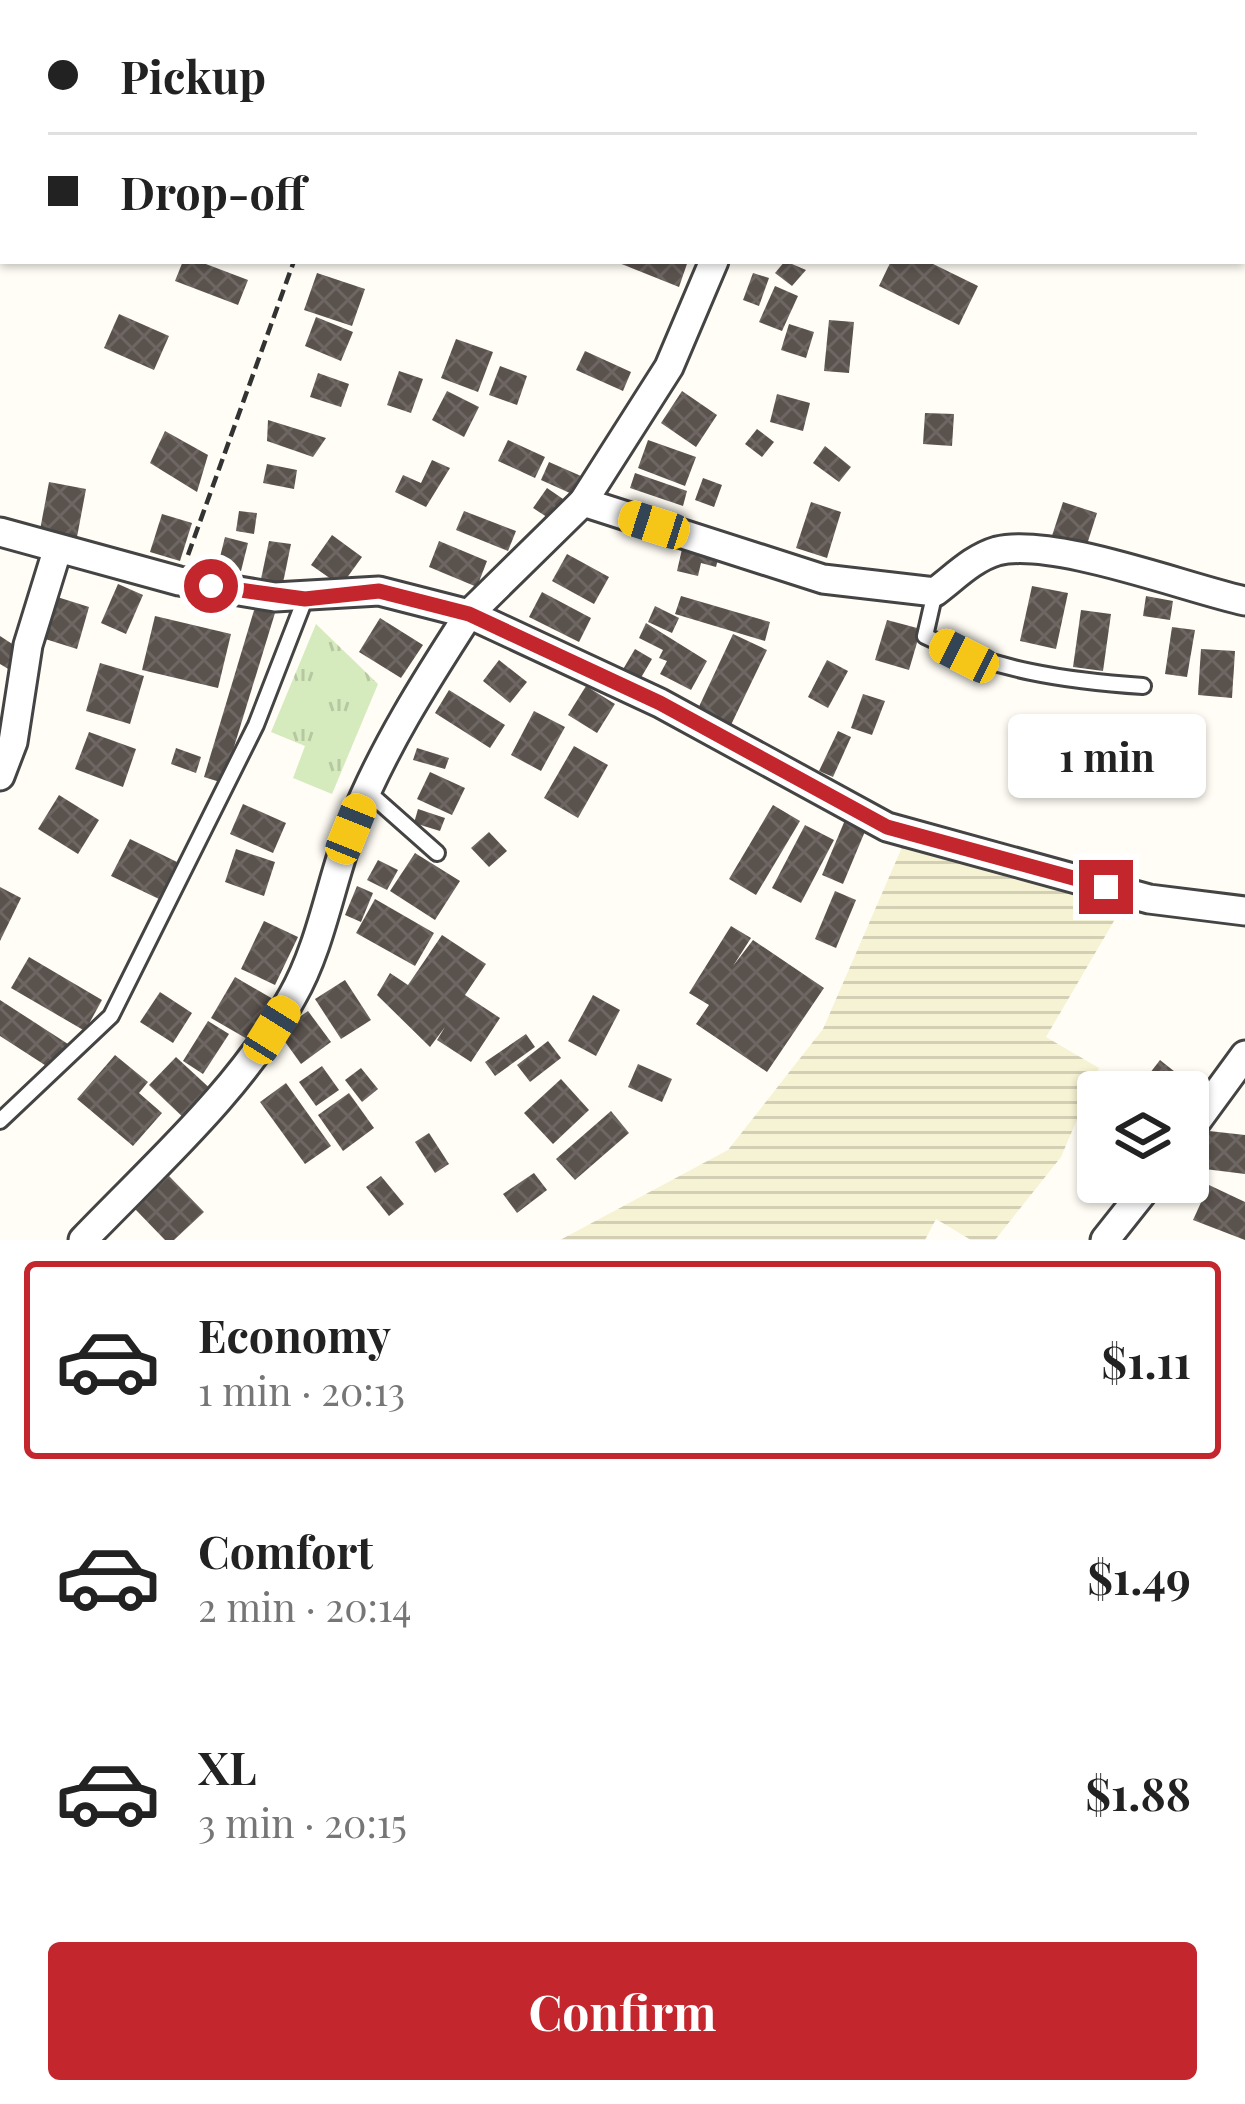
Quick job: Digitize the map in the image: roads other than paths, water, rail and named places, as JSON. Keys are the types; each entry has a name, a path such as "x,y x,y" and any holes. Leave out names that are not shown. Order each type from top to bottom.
{"street":[{"path":"83,1240 239,1077 272,1030 296,992 367,790 401,719 469,614 584,502 669,367 713,264"},
{"path":"584,502 823,579 935,592 974,561 1000,550 1035,550 1179,579 1245,601"},
{"path":"0,532 178,581 305,599 379,591 469,614 660,703 887,827 1149,899 1245,911"},
{"path":"0,776 13,742 28,645 56,551"},
{"path":"1209,1104 1245,1055"},
{"path":"1105,1240 1134,1203"}],"lane":[{"path":"935,592 925,636 964,656 1055,677 1143,686"},
{"path":"0,1121 111,1016 256,724 305,599"},
{"path":"367,790 437,853"}]}
